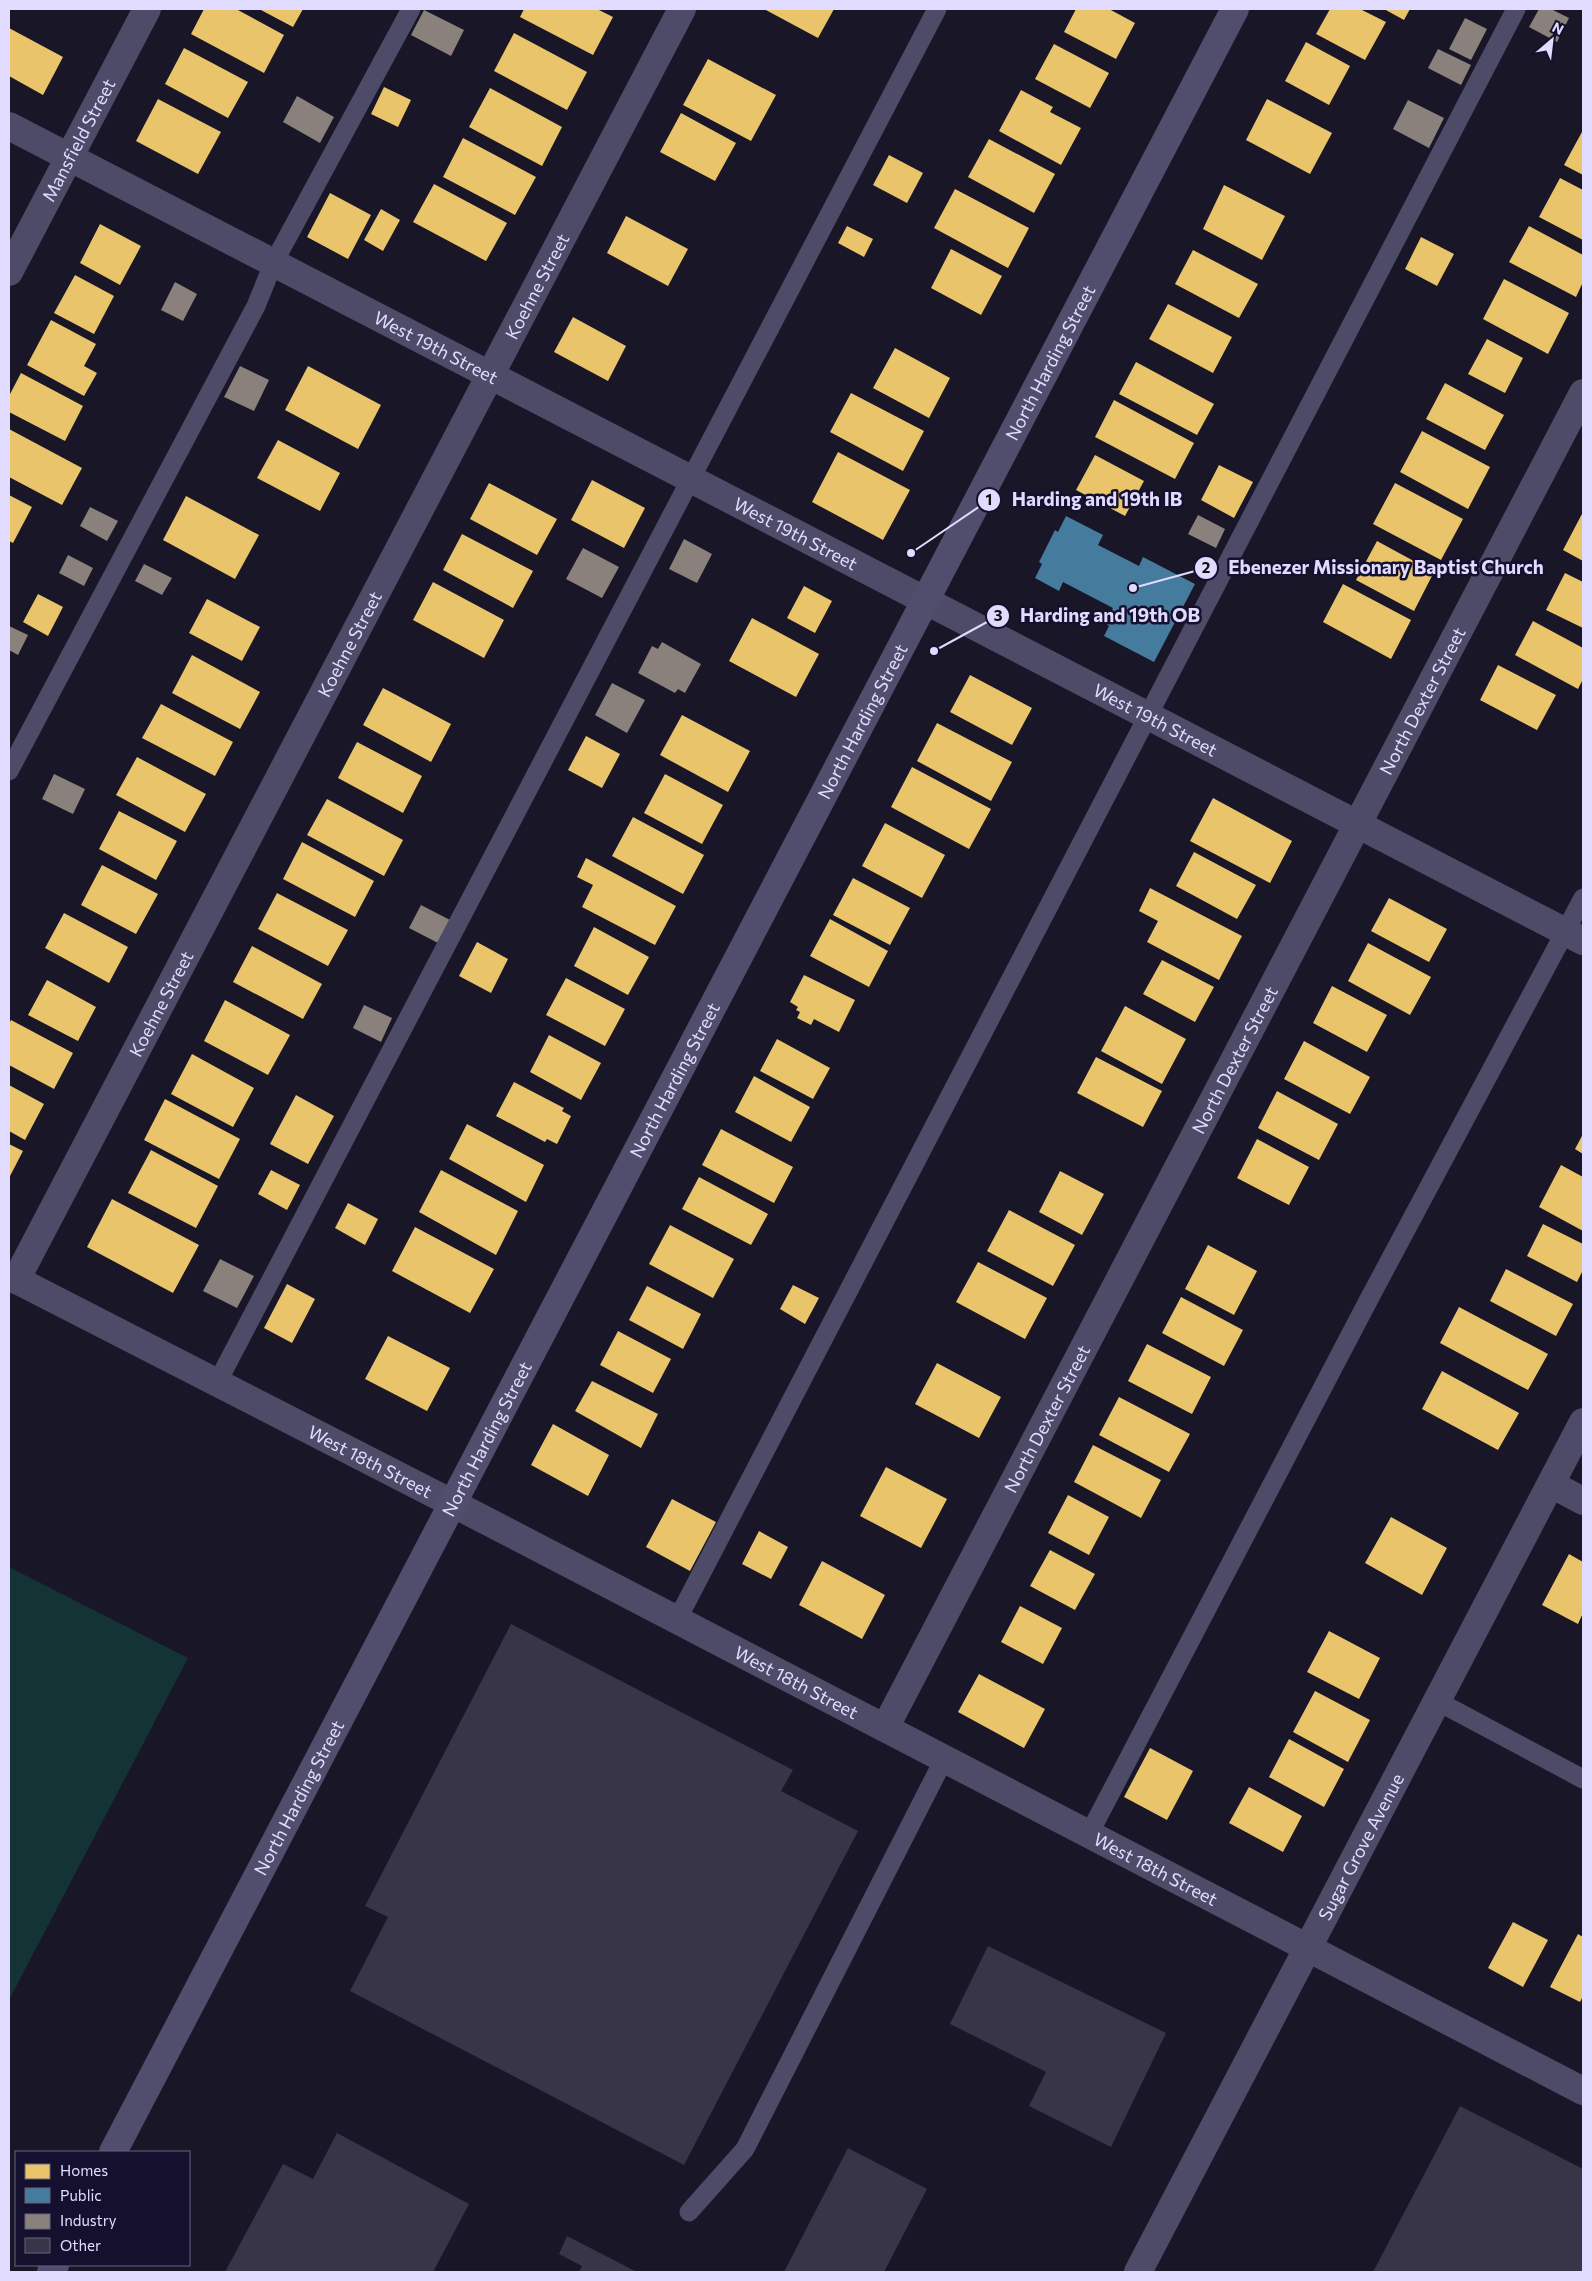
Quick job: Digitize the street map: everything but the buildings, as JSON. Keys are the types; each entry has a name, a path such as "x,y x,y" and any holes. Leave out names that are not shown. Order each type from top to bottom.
{"street":[{"name":"Mansfield Street","path":"9,272 146,9"},
{"name":"Koehne Street","path":"12,1278 682,9"},
{"name":"North Harding Street","path":"114,2151 1235,9"},
{"name":"West 19th Street","path":"9,126 1574,936"},
{"name":"North Dexter Street","path":"885,1728 1583,393"},
{"name":"West 18th Street","path":"12,1278 452,1503 1583,2091"},
{"name":"Sugar Grove Avenue","path":"1138,2272 1583,1422"},
{"path":"1551,1484 1583,1501"}],"lane":[{"path":"9,771 256,306 274,262 411,9"},
{"path":"217,1383 937,9"},
{"path":"677,1620 1516,9"},
{"path":"1089,1834 1368,1301 1574,936 1583,898"},
{"path":"1437,1702 1583,1779"},
{"path":"688,2212 744,2149 944,1759"}],"green space":[{"path":"9,1567 188,1658 9,2000"}],"place":[{"name":"Harding and 19th IB","path":"911,553"},
{"name":"Ebenezer Missionary Baptist Church","path":"1133,588"},
{"name":"Harding and 19th OB","path":"934,651"}]}
